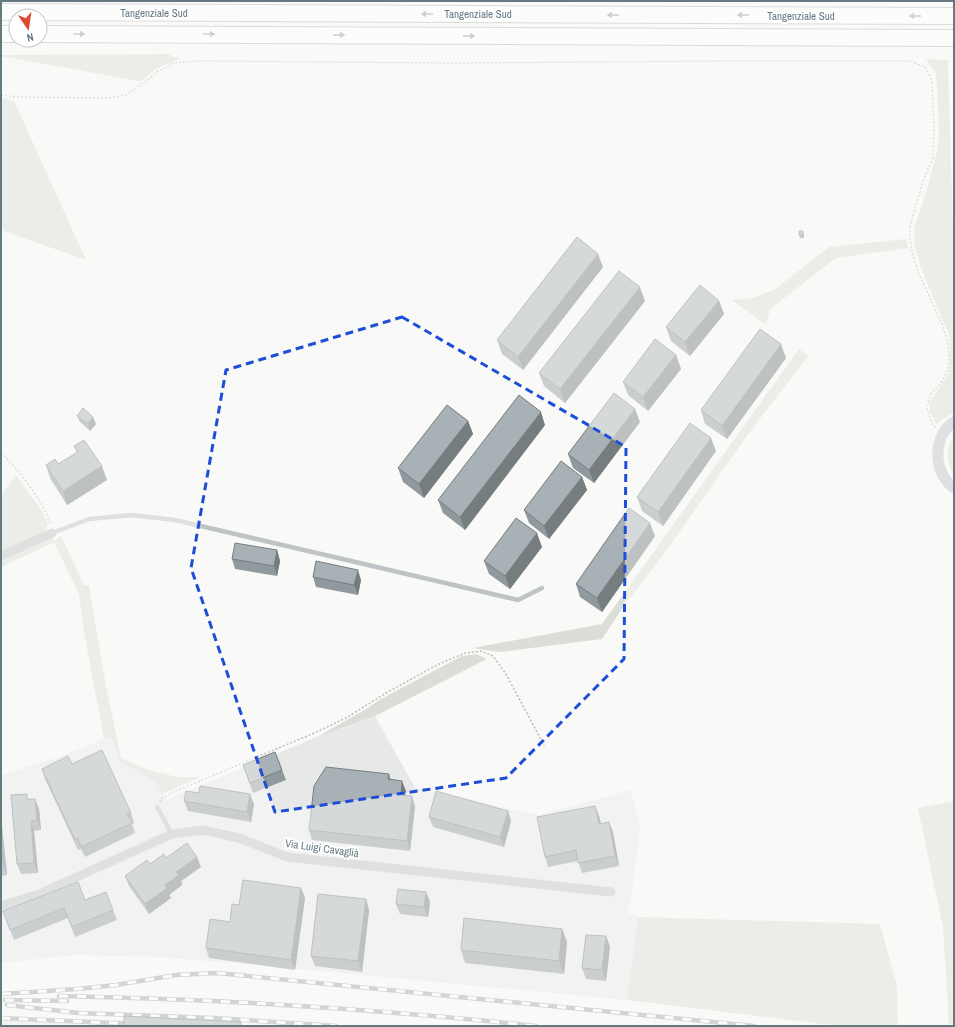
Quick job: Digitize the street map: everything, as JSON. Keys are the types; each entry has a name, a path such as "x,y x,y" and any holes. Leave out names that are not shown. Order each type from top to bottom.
{"highway":[{"name":"Tangenziale Sud","path":"1,12 954,16"},
{"name":"Tangenziale Sud","path":"48,34 954,38"}],"street":[{"path":"954,422 942,435 938,448 938,462 942,475 954,488"},
{"path":"1,556 52,533"},
{"name":"Via Luigi Cavaglià","path":"1,906 39,894 172,834 203,830 239,838 287,857 610,892"}],"lane":[{"path":"52,533 89,519 132,515 175,520 518,600 542,588"},
{"path":"157,807 172,834"}],"path":[{"path":"1,95 16,97 106,98 126,94 145,82 157,72 173,63 199,61 454,63 910,61 925,67 932,80 934,130 933,158 924,178 910,226 910,240 919,274 942,324 949,356 948,370 941,383 930,395 927,409 932,424 942,435"},
{"path":"1,453 20,473 41,504 49,520 52,533"},
{"path":"157,807 161,799 171,793 312,734 346,718 386,693 437,665 465,653 481,651 493,656 506,674 545,747"}],"highlighted area":[{"path":"402,317 626,447 624,659 506,778 275,812 191,568 226,370"}],"shaded area":[{"path":"167,54 180,59 157,68 139,81 1,56 1,55"},
{"path":"926,59 948,60 954,266 954,412 936,424 930,412 930,402 949,373 949,335 921,268 915,247 914,228 925,196 938,148 939,130 936,73"},
{"path":"1,98 14,101 86,260 1,230"},
{"path":"906,239 908,248 836,258 770,309 766,325 732,300 752,298 774,290 829,247"},
{"path":"799,349 808,356 746,437 664,554 623,607 602,639 500,652 473,648 602,624"},
{"path":"954,436 954,474 948,460 948,450"},
{"path":"16,475 42,511 48,525 43,534 1,553 1,495"},
{"path":"61,536 84,585 89,585 106,686 121,758 146,769 177,777 200,777 162,794 157,783 119,761 112,737 104,739 84,632 79,594 54,542 1,567 1,560 53,537 54,541"},
{"path":"476,654 487,659 375,716 319,736 381,699 462,656"},
{"path":"375,716 415,788 538,815 631,790 640,828 632,892 627,912 638,917 627,1000 159,957 77,955 1,963 1,775 56,758 112,737 119,761 157,783 166,800 319,736"},
{"path":"954,801 954,1024 949,1024 943,927 918,808"},
{"path":"638,917 880,924 897,986 898,1026 839,1026 627,1000"},
{"path":"1,1017 125,1020 242,1026 1,1026"}],"building":[{"path":"799,231 803,231 803,235 799,235"},
{"path":"577,237 598,254 518,357 497,340"},
{"path":"619,271 640,287 560,389 539,373"},
{"path":"700,285 719,301 685,342 666,327"},
{"path":"760,329 781,344 722,426 701,410"},
{"path":"655,339 676,355 643,397 623,382"},
{"path":"614,393 635,409 589,470 568,454"},
{"path":"519,395 541,412 460,517 438,500"},
{"path":"447,405 468,421 419,484 398,468"},
{"path":"83,408 93,417 88,424 77,416"},
{"path":"690,423 711,438 658,512 637,497"},
{"path":"84,440 102,466 63,491 46,465 55,459 58,464 78,452 74,446"},
{"path":"561,461 582,477 544,526 524,510"},
{"path":"629,508 650,523 597,598 576,584"},
{"path":"516,518 537,533 505,576 484,561"},
{"path":"235,543 277,550 274,566 232,559"},
{"path":"316,561 358,570 354,585 313,577"},
{"path":"102,750 131,813 127,814 132,823 81,847 78,838 75,840 42,769 68,756 72,764"},
{"path":"275,752 282,770 250,783 243,765"},
{"path":"326,767 389,774 388,779 402,781 401,795 412,796 407,841 309,830 314,786"},
{"path":"200,786 250,794 247,812 184,801 186,791 199,793"},
{"path":"436,791 508,811 500,837 429,817"},
{"path":"27,794 27,799 35,799 37,820 31,821 34,863 17,864 11,795"},
{"path":"595,806 599,824 609,822 615,856 578,863 576,850 545,857 537,817"},
{"path":"187,843 197,857 176,872 179,875 165,885 167,888 145,904 125,876 147,860 150,864 164,854 166,858"},
{"path":"1,844 3,865 1,865"},
{"path":"243,880 301,888 291,960 206,948 210,919 230,922 232,904 239,905"},
{"path":"78,882 85,900 106,892 113,910 72,927 64,908 10,930 3,911"},
{"path":"398,889 426,892 424,907 396,904"},
{"path":"318,894 366,899 358,961 311,956"},
{"path":"464,918 562,929 559,961 461,950"},
{"path":"586,935 606,936 602,970 582,968"},
{"path":"124,1016 241,1022 241,1026 124,1026"}],"railway":[{"path":"2,994 77,989 116,985 176,975 217,973 754,1026"},
{"path":"59,996 238,1002 358,1010 536,1026"},
{"path":"5,1000 67,1001"},
{"path":"7,1005 79,1013 214,1018 336,1026"},
{"path":"1,1018 135,1024"}]}
